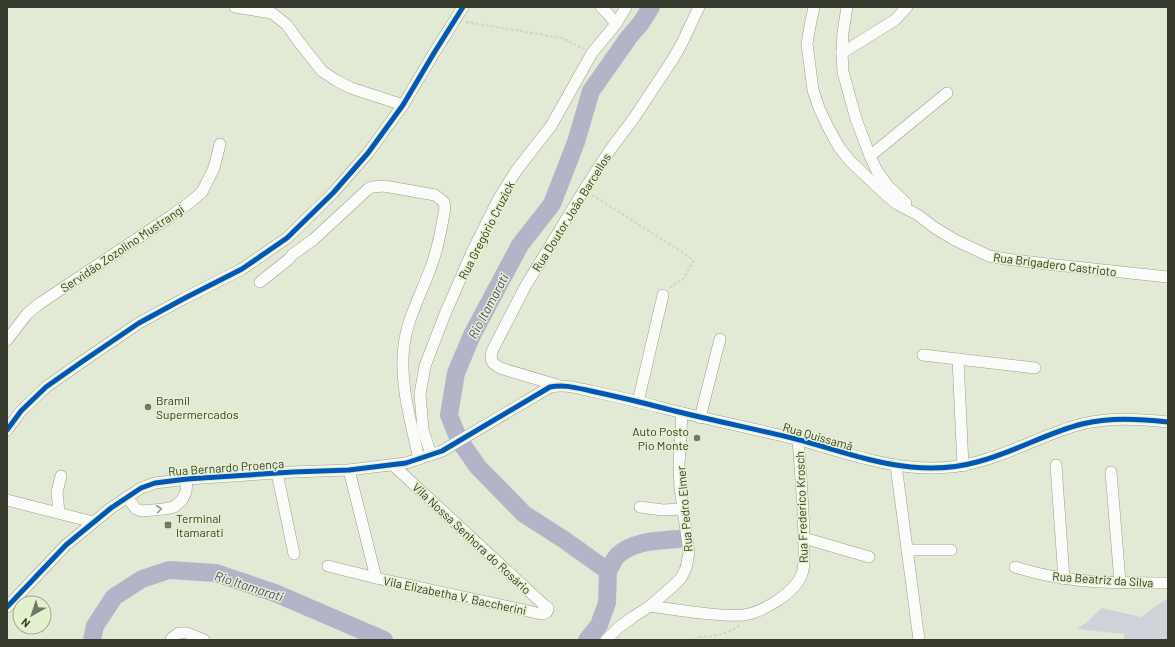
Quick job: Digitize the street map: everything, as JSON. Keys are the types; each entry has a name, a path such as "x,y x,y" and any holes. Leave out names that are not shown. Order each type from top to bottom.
{"street":[{"path":"235,7 272,13 287,25 322,71 336,81 403,105"},
{"path":"7,430 21,411 46,387 83,361 139,323 242,269 287,238 333,193 368,153 403,105 455,20 461,7"},
{"path":"601,7 616,24"},
{"name":"Rua Gregório Cruzick","path":"431,455 423,430 420,394 425,366 434,340 472,252 499,198 516,172 551,126 592,53 616,24 626,7"},
{"name":"Rua Doutor João Barcellos","path":"558,385 500,368 493,363 491,359 492,351 525,287 584,190 673,59 699,7"},
{"name":"Rua Brigadero Castrioto","path":"814,7 807,44 813,90 819,108 829,129 850,161 861,173 897,204 918,215 935,228 955,240 989,256 1056,266 1168,277"},
{"path":"847,7 843,32 843,72 856,119 877,171 888,186 918,215"},
{"path":"842,53 895,20 907,7"},
{"path":"870,156 947,93"},
{"name":"Servidão Zozolino Mustrangi","path":"7,340 27,314 39,304 171,216 202,192 214,168 220,144"},
{"path":"260,282 314,239 372,186 384,186 435,195 444,202 445,208 433,260 408,325 404,345 404,380 419,459"},
{"path":"638,402 663,295"},
{"path":"700,418 720,339"},
{"path":"923,355 1035,368"},
{"path":"958,359 963,466"},
{"name":"Rua Bernardo Proença","path":"7,607 66,545 93,522 141,488 154,483 187,479 350,470 406,464 442,452 550,386 558,385"},
{"name":"Rua Quissamã","path":"558,385 638,402 700,418 738,425 854,456 896,465 929,468 963,466 992,458 1069,428 1098,421 1131,419 1168,422"},
{"name":"Rua Pedro Elmer","path":"606,640 618,628 650,606 673,586 681,578 686,568 688,553 682,509 679,464 682,413"},
{"name":"Rua Frederico Krosch","path":"650,606 729,615 752,613 765,608 792,588 799,579 804,568 802,487 798,440"},
{"path":"896,465 919,640"},
{"path":"1056,465 1064,578"},
{"name":"Vila Nossa Senhora do Rosário","path":"393,466 548,608 547,612"},
{"name":"Vila Elizabetha V. Baccherini","path":"350,470 376,578 537,613 543,614 547,612"},
{"path":"1111,472 1120,582"},
{"path":"277,473 294,554"},
{"path":"59,513 57,492 61,476"},
{"path":"127,497 136,509 142,511 164,509 174,506 182,500 186,492 187,479"},
{"path":"7,500 93,522"},
{"path":"640,507 662,510 682,509"},
{"path":"804,538 869,557"},
{"path":"907,550 951,550"},
{"path":"328,566 376,578"},
{"name":"Rua Beatriz da Silva","path":"1015,567 1040,574 1064,578 1120,582 1168,583"},
{"path":"171,640 179,633 187,633 204,640"}],"path":[{"path":"455,20 562,38 592,53"},
{"path":"584,190 693,260 683,278 676,282 663,295"},
{"path":"695,640 698,637 717,636 735,629 752,613"}],"shaded area":[{"path":"1168,599 1168,640 1125,640 1124,634 1076,629 1086,623 1102,608 1141,617"}],"waterway":[{"name":"Rio Itamarati","path":"587,640 599,625 607,603 608,571 563,539 524,514 478,467 459,440 449,415 456,373 472,335 520,245 552,204 576,142 591,91 651,7"},
{"name":"Rio Itamarati","path":"608,571 618,555 632,546 647,542 679,539"},
{"name":"Rio Itamarati","path":"92,640 95,626 114,597 142,579 169,570 216,573 275,593 384,640"}],"cycle path":[{"path":"7,430 21,411 46,387 83,361 139,323 242,269 287,238 333,193 368,153 403,105 463,7"},
{"path":"7,607 66,545 111,508 141,488 155,483 187,479 349,470 406,463 442,451 550,387 555,386 581,389 796,439 867,459 919,468 953,467 977,462 1004,454 1069,428 1103,420 1125,419 1168,422"}],"place":[{"name":"Bramil Supermercados","path":"148,407"},
{"name":"Auto Posto Pio Monte","path":"697,438"},
{"name":"Terminal Itamarati","path":"168,525"}]}
